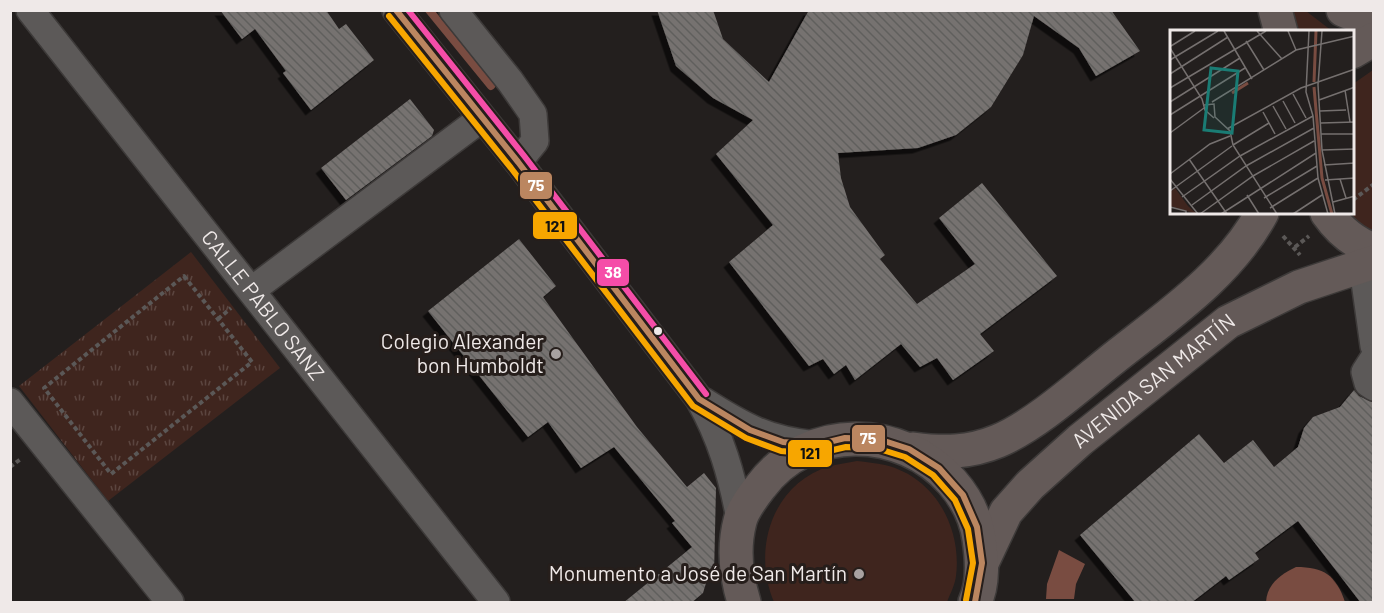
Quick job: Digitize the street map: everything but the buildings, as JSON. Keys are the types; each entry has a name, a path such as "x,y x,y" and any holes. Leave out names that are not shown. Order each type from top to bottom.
{"main road":[{"path":"1275,10 1280,30"},
{"path":"1344,10 1374,23"},
{"path":"1354,51 1374,39"},
{"path":"1328,214 1334,225 1367,256"},
{"name":"AVENIDA SAN MARTÍN","path":"909,449 945,453 965,452 999,441 1059,402 1202,287 1271,223"},
{"name":"AVENIDA SAN MARTÍN","path":"982,563 1006,512 1030,485 1080,440 1228,322 1367,256"},
{"path":"737,595 736,548 740,519 772,471 792,455 816,445 845,438 878,439 909,449 939,468 963,495 977,527 982,563 975,603"}],"street":[{"name":"CALLE PABLO SANZ","path":"30,10 496,603"},
{"path":"396,10 518,162 699,399 714,424 724,452 740,519"},
{"path":"453,10 510,81 533,114 535,141 518,162"},
{"path":"252,290 483,118"},
{"path":"1367,256 1374,346"},
{"path":"1374,358 1365,372 1368,383 1374,387"},
{"path":"699,399 750,430 783,442 816,445"},
{"path":"10,402 170,603"}],"path":[{"path":"1354,200 1374,184"},
{"path":"1271,223 1306,262"},
{"path":"184,276 252,362 111,474 44,388 184,276"}],"green space":[{"path":"1291,11 1306,11 1331,30 1300,30"},
{"path":"1373,70 1373,239 1341,214 1354,214 1354,83"},
{"path":"191,252 280,368 108,501 19,386"},
{"path":"857,461 885,465 903,471 931,493 942,507 954,540 957,558 954,586 947,602 774,602 765,562 766,541 781,503 793,488 810,475 830,466"}],"shaded area":[{"path":"1059,550 1085,564 1076,584 1074,599 1046,599 1047,584"},
{"path":"1296,567 1306,567 1328,574 1337,585 1345,602 1266,602 1269,590 1276,580"}],"waterway":[{"path":"429,10 491,86"}],"transit line":[{"name":"75","path":"396,10 518,162 699,399 750,430 783,442 816,445 845,438 878,439 909,449 939,468 963,495 977,527 982,563 975,602"},
{"name":"38","path":"408,10 525,157 706,394"},
{"name":"121","path":"389,16 511,168 693,406 746,438 781,451 816,454 846,447 876,448 905,457 933,475 955,500 968,529 973,563 966,600"}],"place":[{"name":"Colegio Alexander bon Humboldt","path":"556,354"},
{"name":"Monumento a José de San Martín","path":"859,574"}]}
